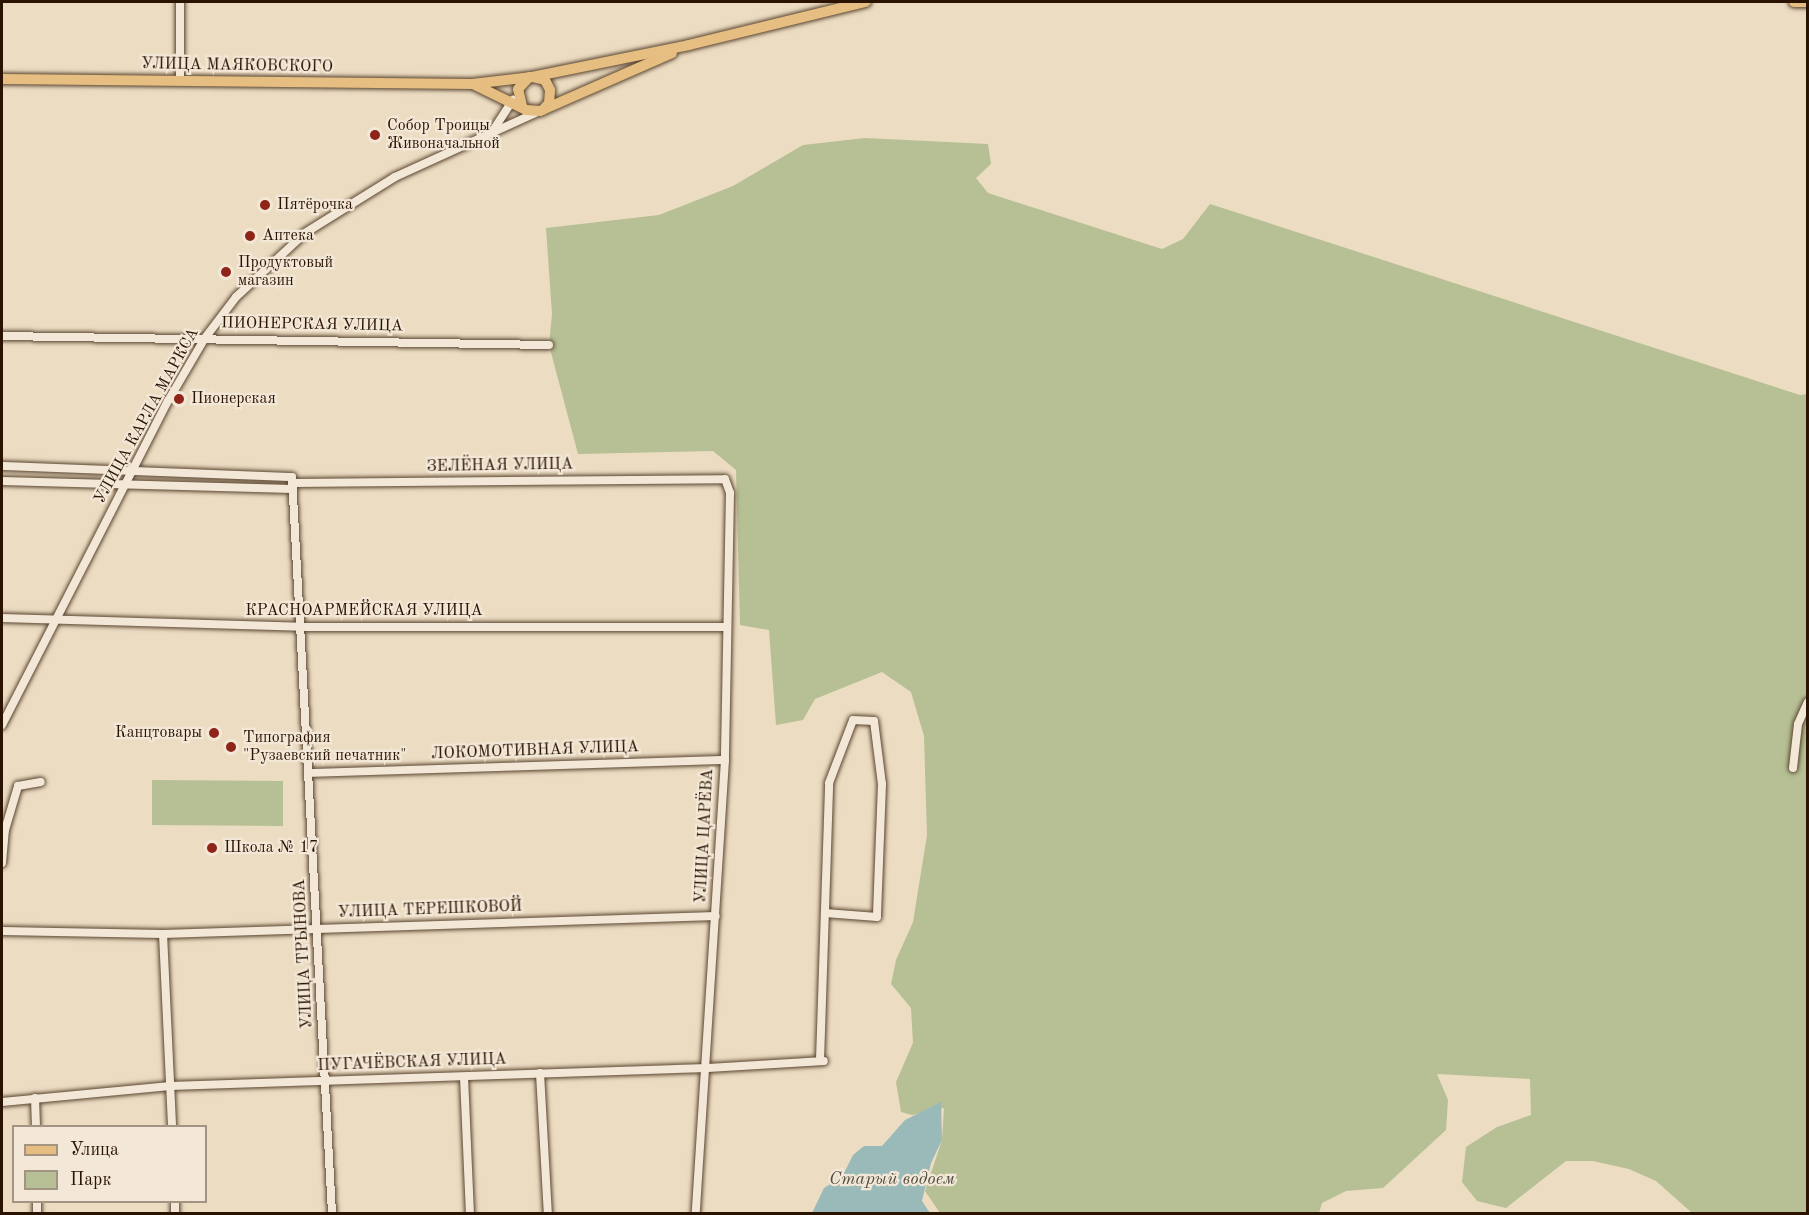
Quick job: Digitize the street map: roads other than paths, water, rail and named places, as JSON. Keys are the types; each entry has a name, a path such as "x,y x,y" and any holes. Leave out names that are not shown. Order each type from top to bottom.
{"main road":[{"path":"689,45 866,2"},
{"path":"1794,2 1808,2"},
{"name":"УЛИЦА МАЯКОВСКОГО","path":"2,79 472,84 530,77 689,45"},
{"name":"УЛИЦА КАРЛА МАРКСА","path":"541,111 689,45"},
{"path":"530,77 545,80 550,90 549,103 541,111 517,104 518,89 530,77"},
{"name":"УЛИЦА МАЯКОВСКОГО","path":"472,84 517,104"}],"street":[{"path":"180,2 180,80"},
{"name":"УЛИЦА КАРЛА МАРКСА","path":"487,135 517,104"},
{"name":"УЛИЦА КАРЛА МАРКСА","path":"2,725 130,472 205,338 236,297 305,233 395,177 541,111"},
{"name":"ПИОНЕРСКАЯ УЛИЦА","path":"2,336 549,345"},
{"name":"ЗЕЛЁНАЯ УЛИЦА","path":"2,466 292,483"},
{"name":"ЗЕЛЁНАЯ УЛИЦА","path":"2,481 124,486 707,478"},
{"name":"УЛИЦА ЦАРЁВА","path":"696,1214 708,1068 725,760 730,493 725,479 707,478"},
{"name":"УЛИЦА ТРЫНОВА","path":"292,483 310,773 332,1214"},
{"name":"КРАСНОАРМЕЙСКАЯ УЛИЦА","path":"2,618 301,627 727,627"},
{"path":"1793,768 1798,724 1808,702"},
{"path":"854,720 874,721 882,784 877,917 825,913 829,783 854,720"},
{"name":"ЛОКОМОТИВНАЯ УЛИЦА","path":"310,773 725,760"},
{"path":"2,863 5,830 18,786 41,782"},
{"name":"ПУГАЧЁВСКАЯ УЛИЦА","path":"2,1102 170,1086 708,1068 822,1061 825,913"},
{"name":"УЛИЦА ТЕРЕШКОВОЙ","path":"2,930 163,934 716,916"},
{"path":"163,934 172,1125"},
{"path":"540,1073 548,1214"},
{"path":"464,1077 470,1214"},
{"path":"35,1098 36,1125"}],"water":[{"name":"Старый водоем","path":"941,1102 942,1140 931,1163 922,1201 930,1213 812,1213 824,1188 842,1177 853,1155 864,1146 882,1146 905,1120"}],"place":[{"name":"Собор Троицы Живоначальной","path":"375,135"},
{"name":"Пятёрочка","path":"265,205"},
{"name":"Аптека","path":"250,236"},
{"name":"Продуктовый магазин","path":"226,272"},
{"name":"Пионерская","path":"179,399"},
{"name":"Канцтовары","path":"214,733"},
{"name":"Типография \"Рузаевский печатник\"","path":"231,747"},
{"name":"Школа № 17","path":"212,848"}]}
